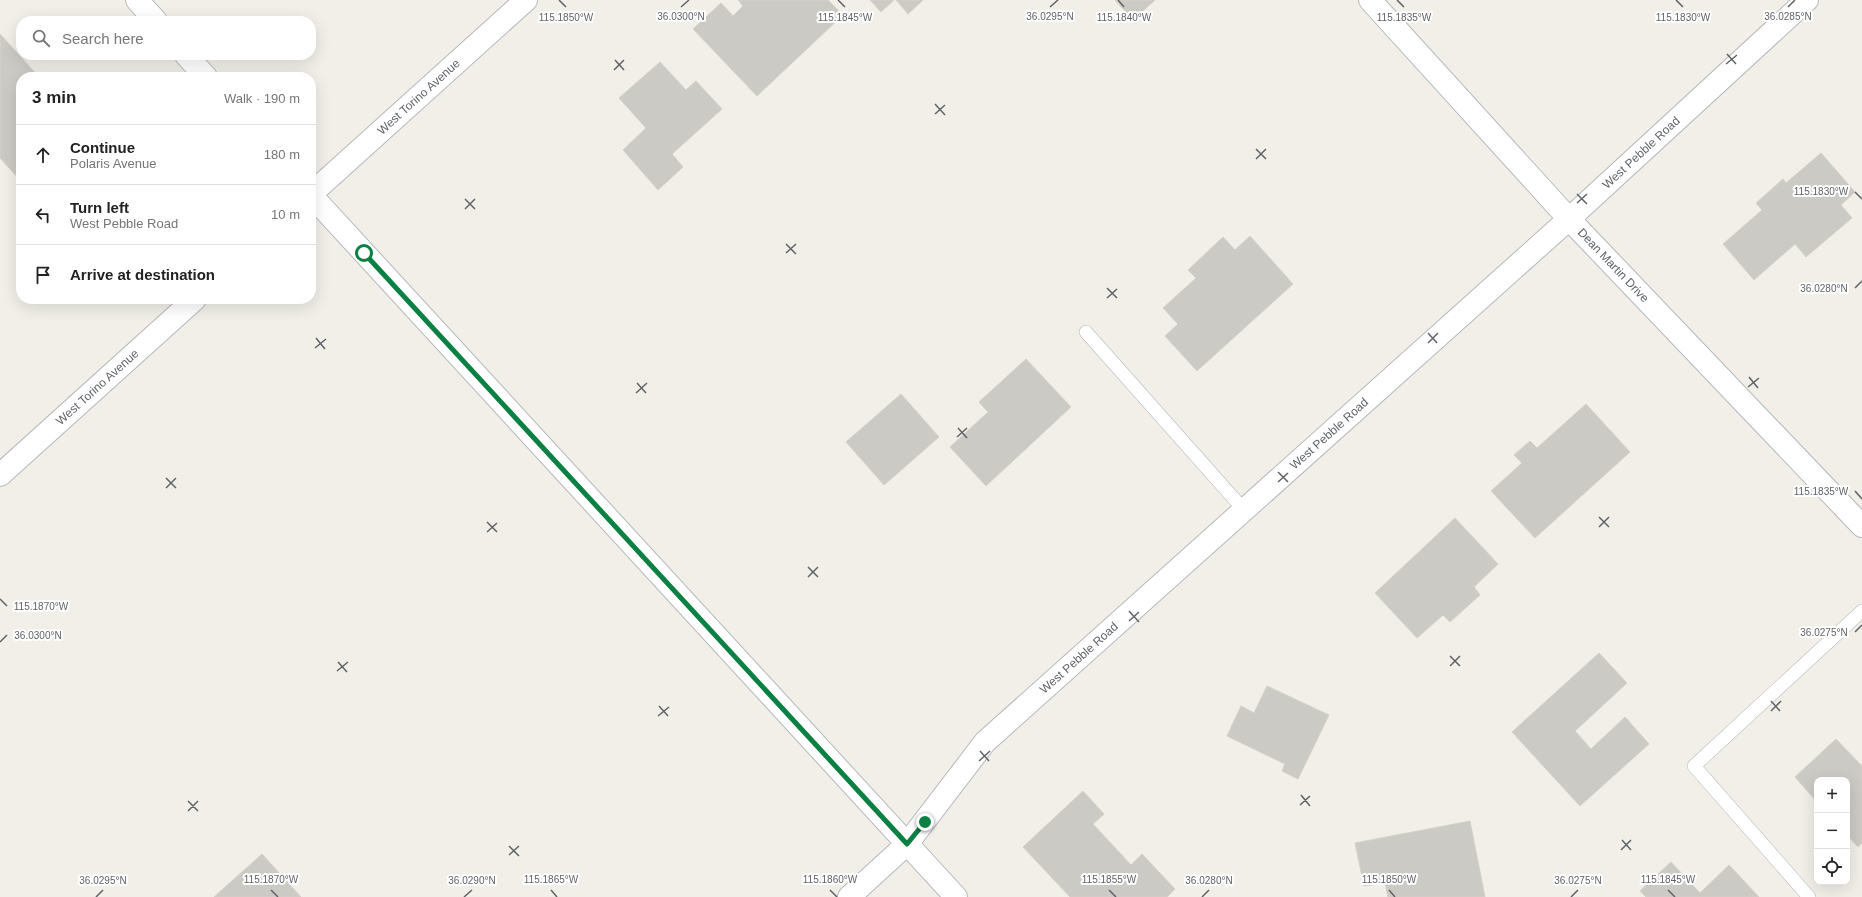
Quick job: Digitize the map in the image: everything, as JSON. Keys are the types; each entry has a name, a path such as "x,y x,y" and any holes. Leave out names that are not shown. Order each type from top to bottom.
{"street":[{"path":"137,0 151,16"},
{"name":"West Torino Avenue","path":"316,189 526,0"},
{"name":"Dean Martin Drive","path":"1370,0 1570,219 1862,526"},
{"name":"West Pebble Road","path":"849,897 907,844 985,742 1570,219 1807,0"},
{"path":"191,60 201,72"},
{"path":"316,199 956,897"},
{"name":"West Torino Avenue","path":"0,475 189,304"}],"lane":[{"path":"1086,332 1244,510"},
{"path":"1809,897 1694,766 1862,611"}],"building":[{"path":"738,0 828,0 843,15 757,96 693,29 721,3 733,16 743,6"},
{"path":"870,0 894,0 881,12"},
{"path":"896,0 923,0 908,14"},
{"path":"1115,0 1155,0 1133,20"},
{"path":"0,34 16,52 16,60 24,60 34,72 16,72 16,176 0,158"},
{"path":"660,62 686,90 696,81 722,109 672,154 683,167 658,190 623,150 646,128 619,98"},
{"path":"1821,153 1855,192 1841,205 1852,218 1806,257 1795,244 1754,280 1723,244 1762,210 1756,203 1783,179 1786,183"},
{"path":"1250,236 1293,284 1197,371 1165,336 1178,324 1163,308 1196,278 1188,270 1223,237 1235,250"},
{"path":"1026,359 1071,407 986,486 950,447 988,412 979,402"},
{"path":"901,394 939,437 884,485 846,442"},
{"path":"1586,404 1630,452 1535,538 1491,491 1522,463 1514,455 1530,441 1537,448"},
{"path":"1455,518 1498,564 1474,587 1480,595 1450,622 1443,615 1417,638 1375,593"},
{"path":"1599,653 1627,683 1575,731 1591,749 1625,717 1649,744 1580,806 1512,732"},
{"path":"1267,686 1329,715 1298,779 1282,771 1285,764 1227,736 1241,706 1254,713"},
{"path":"1836,739 1862,766 1862,843 1858,847 1850,838 1850,777 1814,777 1814,799 1795,777"},
{"path":"1083,791 1104,814 1093,824 1131,865 1142,854 1175,889 1167,897 1070,897 1023,847"},
{"path":"1470,821 1485,897 1388,897 1385,883 1364,886 1355,843"},
{"path":"262,854 301,897 214,897"},
{"path":"1671,862 1700,893 1729,865 1759,897 1646,897 1640,891"}],"route":[{"path":"364,253 907,844 925,822"}]}
